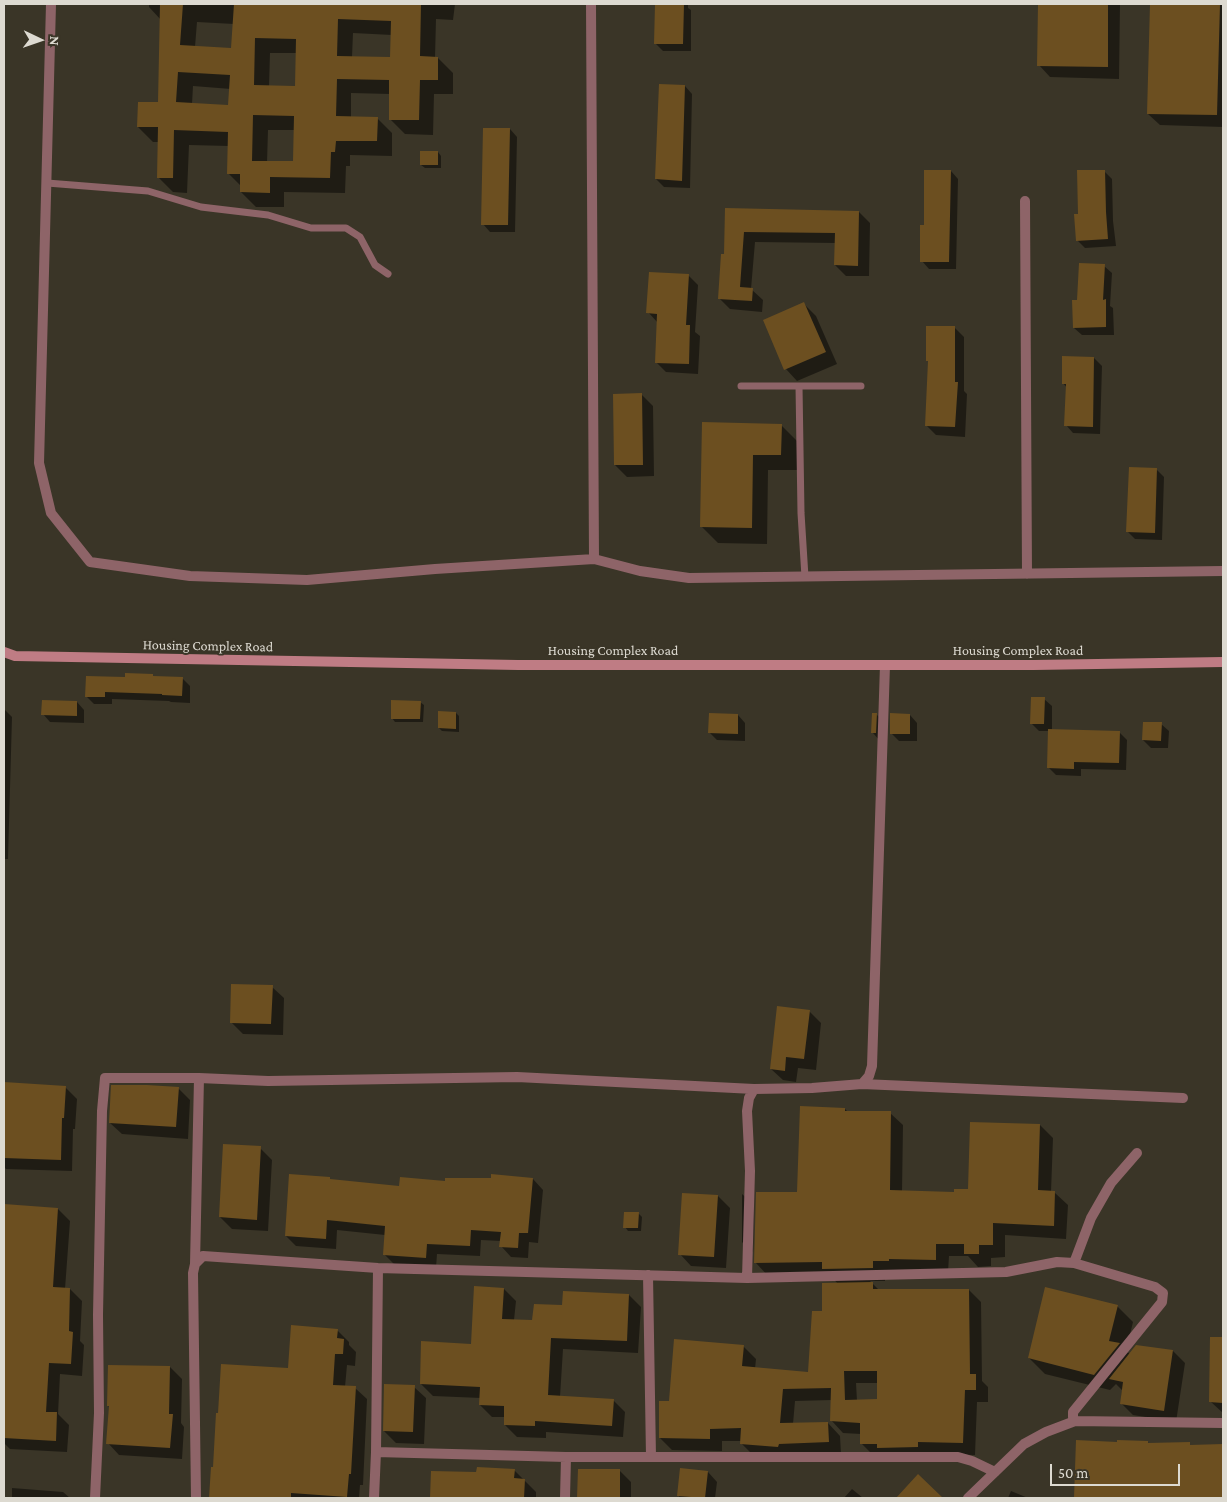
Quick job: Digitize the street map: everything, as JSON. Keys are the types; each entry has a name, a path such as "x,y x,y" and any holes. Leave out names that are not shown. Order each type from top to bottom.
{"street":[{"path":"52,4 39,463 51,513 90,562 190,576 307,580 435,569 594,559 640,571 689,578 1223,571"},
{"path":"591,4 594,559"},
{"path":"1025,201 1026,574"},
{"name":"Housing Complex Road","path":"4,652 15,656 518,665 1034,665 1223,662"},
{"path":"862,1084 869,1076 872,1066 885,665"},
{"path":"95,1498 99,1413 98,1315 105,1078 199,1078 268,1081 517,1077 754,1089 812,1088 862,1084 1183,1098"},
{"path":"196,1498 193,1273 195,1264 199,1078"},
{"path":"747,1278 750,1171 747,1111 749,1098 754,1089"},
{"path":"1074,1263 1091,1218 1111,1183 1137,1153"},
{"path":"195,1264 204,1256 215,1256 378,1268 747,1278 1006,1272 1057,1262 1074,1263 1155,1287 1163,1293 1162,1302 1073,1412 1073,1417 1076,1421"},
{"path":"374,1498 378,1268"},
{"path":"648,1275 651,1457"},
{"path":"968,1498 1024,1444 1046,1432 1076,1421 1223,1423"},
{"path":"376,1452 566,1457 958,1457 972,1461 995,1472"},
{"path":"564,1498 566,1457"}],"lane":[{"path":"47,183 148,191 201,207 268,215 311,228 346,228 360,237 375,265 388,274"},
{"path":"741,386 861,386"},
{"path":"799,386 800,513 805,577"}],"building":[{"path":"160,4 183,4 180,45 231,48 234,4 421,4 420,56 438,57 438,80 420,80 419,120 389,120 389,80 337,79 336,116 378,117 377,141 336,141 335,152 331,152 330,178 270,177 270,193 240,192 240,174 227,174 228,132 174,130 173,178 157,178 158,127 137,127 138,102 158,102","holes":["338,19 391,21 390,57 337,56","255,38 296,39 295,86 254,85","178,72 230,75 228,105 176,102","253,115 294,116 293,161 252,161"]},
{"path":"655,4 684,4 683,44 654,44"},
{"path":"1038,4 1108,4 1108,67 1037,66"},
{"path":"1150,4 1220,4 1217,115 1147,114"},
{"path":"659,84 685,85 682,181 655,179"},
{"path":"483,128 510,128 508,225 481,225"},
{"path":"420,151 438,151 438,165 420,165"},
{"path":"924,170 951,170 949,262 920,262 920,225 924,225"},
{"path":"1077,170 1105,170 1108,239 1076,241 1074,214 1078,214"},
{"path":"725,208 859,211 858,266 834,265 835,233 744,232 740,287 753,288 752,301 718,299 721,254 724,254"},
{"path":"1079,263 1105,264 1103,300 1106,299 1106,327 1073,328 1072,300 1077,300"},
{"path":"649,272 689,274 686,325 690,325 689,364 655,363 657,314 646,313"},
{"path":"804,302 826,352 784,370 763,320"},
{"path":"926,326 955,326 955,382 958,382 955,427 925,426 928,361 926,361"},
{"path":"1062,356 1094,357 1093,427 1064,426 1066,384 1062,384"},
{"path":"642,393 643,465 614,465 613,394"},
{"path":"702,422 782,424 781,455 753,455 752,528 700,527"},
{"path":"1129,467 1157,468 1155,533 1126,532"},
{"path":"125,673 183,677 182,696 105,692 105,697 85,697 86,676 125,677"},
{"path":"1031,697 1045,697 1044,724 1030,724"},
{"path":"42,700 77,701 77,716 41,715"},
{"path":"391,700 421,701 420,719 391,719"},
{"path":"438,711 456,712 456,729 438,728"},
{"path":"709,713 738,714 738,734 708,733"},
{"path":"872,713 877,713 876,733 871,733"},
{"path":"890,713 910,714 910,734 890,734"},
{"path":"1143,722 1162,722 1161,741 1142,740"},
{"path":"1048,729 1120,731 1119,763 1074,762 1074,769 1047,768"},
{"path":"231,984 273,985 271,1024 230,1023"},
{"path":"777,1006 810,1010 804,1059 786,1057 785,1071 770,1069"},
{"path":"4,1082 66,1086 64,1118 62,1118 61,1160 4,1158"},
{"path":"111,1085 179,1087 176,1127 109,1123"},
{"path":"800,1106 845,1108 845,1111 891,1111 890,1190 954,1192 954,1189 968,1189 970,1122 1040,1124 1038,1190 1055,1191 1054,1226 993,1223 993,1245 979,1245 979,1254 964,1254 964,1244 936,1244 936,1260 889,1259 889,1261 873,1261 873,1268 822,1269 822,1262 754,1263 756,1192 797,1192"},
{"path":"223,1144 261,1146 257,1220 219,1217"},
{"path":"289,1174 399,1186 400,1177 445,1181 445,1178 491,1178 491,1174 533,1178 528,1233 519,1233 518,1248 499,1247 501,1232 471,1230 470,1246 427,1244 426,1258 383,1255 385,1226 327,1220 326,1239 285,1236"},
{"path":"682,1193 718,1195 714,1257 678,1255"},
{"path":"4,1204 58,1208 53,1287 70,1288 69,1331 73,1332 71,1364 49,1363 46,1412 57,1412 56,1441 4,1438"},
{"path":"624,1212 639,1212 638,1228 623,1228"},
{"path":"873,1282 873,1289 969,1289 970,1374 976,1374 976,1390 965,1390 963,1443 918,1442 918,1447 877,1448 877,1444 860,1444 860,1423 830,1421 831,1388 783,1389 780,1423 828,1422 829,1442 779,1444 778,1447 740,1444 741,1428 710,1429 710,1439 659,1438 659,1401 669,1401 674,1339 744,1345 742,1366 808,1372 812,1311 822,1311 822,1283","holes":["844,1371 877,1371 877,1399 845,1400"]},
{"path":"474,1286 504,1288 502,1319 532,1320 534,1304 562,1305 563,1291 629,1294 627,1341 551,1338 548,1395 614,1399 612,1426 535,1421 535,1426 504,1425 504,1406 479,1405 480,1387 420,1384 421,1341 471,1344"},
{"path":"1045,1287 1118,1305 1109,1341 1120,1343 1094,1375 1028,1358"},
{"path":"291,1325 338,1329 337,1338 344,1339 343,1354 335,1354 333,1385 356,1386 351,1474 349,1474 347,1497 291,1493 291,1498 209,1498 221,1364 288,1368"},
{"path":"1210,1337 1223,1337 1223,1403 1209,1402"},
{"path":"1136,1345 1173,1350 1164,1411 1120,1404 1123,1382 1109,1379"},
{"path":"108,1365 170,1366 169,1414 173,1414 170,1448 106,1444 109,1406 107,1406"},
{"path":"384,1384 415,1385 413,1432 383,1431"},
{"path":"1076,1440 1148,1441 1148,1443 1190,1442 1190,1445 1223,1444 1223,1498 1074,1498"},
{"path":"477,1467 515,1469 514,1478 525,1479 524,1498 430,1498 431,1471 476,1472"},
{"path":"680,1468 708,1471 705,1498 677,1496"},
{"path":"578,1469 620,1469 620,1498 577,1498"},
{"path":"918,1474 943,1498 896,1498"}]}
